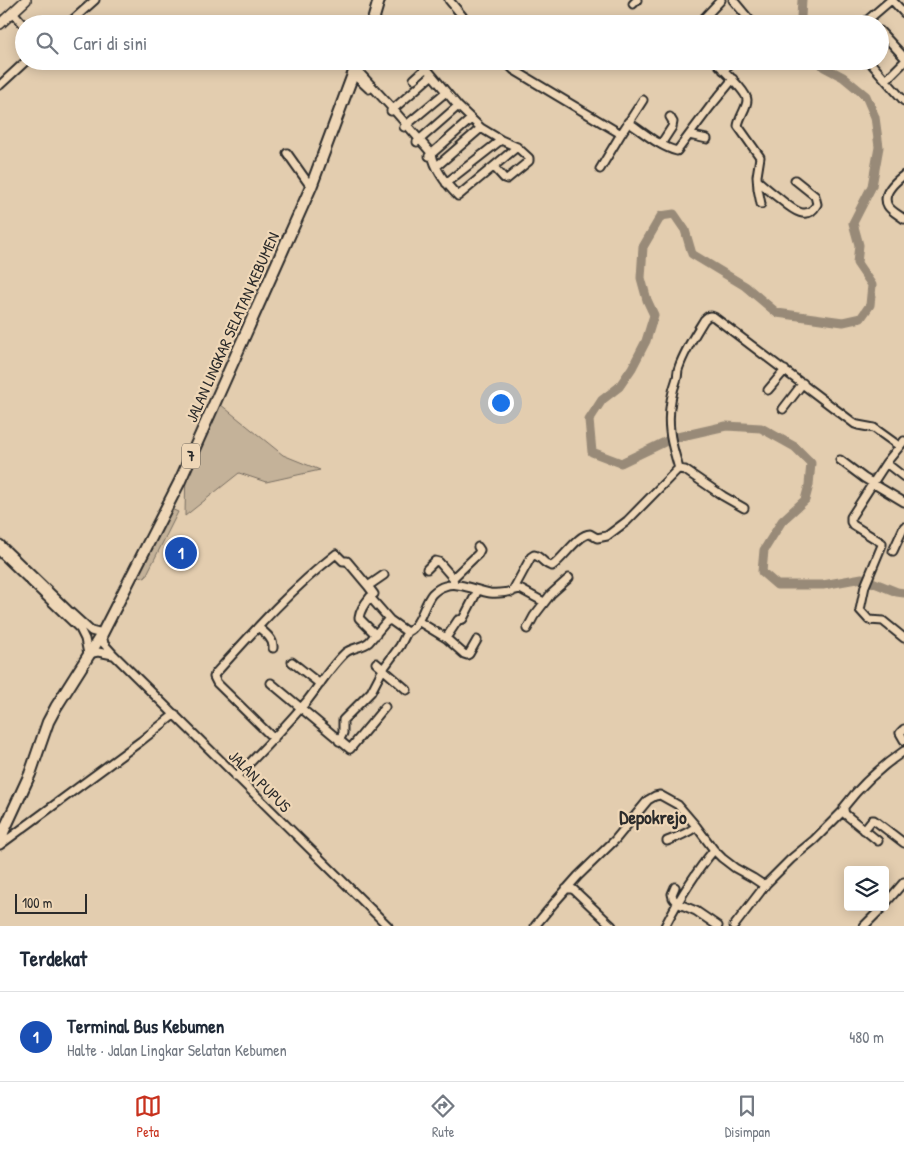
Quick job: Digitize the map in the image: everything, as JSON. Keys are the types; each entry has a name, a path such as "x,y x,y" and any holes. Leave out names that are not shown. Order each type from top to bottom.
{"highway":[{"path":"375,15 379,0"},
{"name":"JALAN LINGKAR SELATAN KEBUMEN","path":"0,839 30,774 48,722 102,634 179,483 311,187 355,70"}],"main road":[{"path":"0,24 26,0"}],"street":[{"path":"78,15 95,0"},
{"path":"449,0 462,15"},
{"path":"708,15 721,0"},
{"path":"733,0 746,15"},
{"path":"876,15 892,0 904,13"},
{"path":"889,41 904,57"},
{"path":"886,80 904,62"},
{"path":"1,82 15,70"},
{"path":"358,70 418,141 432,159 446,183 458,196 517,147"},
{"path":"414,79 424,70"},
{"path":"427,70 458,106 481,128 517,147 529,158 529,161 507,179 494,167"},
{"path":"514,70 621,134"},
{"path":"723,70 741,88 747,98 738,126 760,156 758,181 761,204"},
{"path":"877,70 904,100"},
{"path":"392,111 432,75"},
{"path":"628,122 661,144 677,152 733,79"},
{"path":"405,126 446,92"},
{"path":"600,169 643,100"},
{"path":"418,141 458,106"},
{"path":"661,144 672,127 673,122 670,117"},
{"path":"432,159 446,141 471,119"},
{"path":"432,159 454,151 481,128"},
{"path":"689,135 707,139"},
{"path":"446,183 501,140"},
{"path":"446,141 454,151"},
{"path":"286,153 311,187"},
{"path":"904,175 895,182 886,198 888,206 904,219"},
{"path":"758,181 795,211 808,213 817,204 815,196 795,180"},
{"path":"679,469 673,450 670,430 673,388 679,367 693,338 708,316 714,317 855,424 874,428 902,444 886,463 851,517 851,520 853,526 882,544 865,586 860,608 869,620 883,621 904,638"},
{"path":"768,390 785,370"},
{"path":"783,409 803,384"},
{"path":"840,460 904,502"},
{"path":"886,463 904,477"},
{"path":"512,592 531,557 537,555 545,564 552,566 584,535 590,534 598,538 607,536 627,521 676,470 685,470 744,508"},
{"path":"893,551 904,527"},
{"path":"0,544 91,631 102,634"},
{"path":"339,741 343,733 343,720 371,692 407,632 418,621 432,594 454,581 478,554 480,550 478,547"},
{"path":"0,552 80,629 85,639 88,654 98,652 114,655"},
{"path":"274,738 217,683 214,677 215,674 258,626 299,586 336,554 343,561 347,561 368,586 390,620 407,632"},
{"path":"427,569 437,561 454,581 478,590 498,594 520,590 544,602"},
{"path":"368,586 384,575"},
{"path":"527,630 544,602 569,578"},
{"path":"446,638 458,620 463,619 478,590"},
{"path":"373,595 363,606 359,618 376,635"},
{"path":"236,777 301,708 345,653 366,645 386,622 390,620"},
{"path":"418,621 446,638 457,649 467,655 477,640"},
{"path":"258,626 272,640 272,648"},
{"name":"JALAN PUPUS","path":"102,634 104,644 114,655 388,926"},
{"path":"292,662 320,684"},
{"path":"376,663 407,690"},
{"path":"271,683 349,749 352,749 385,707"},
{"path":"0,845 175,714"},
{"path":"904,729 900,733 904,740"},
{"path":"734,926 767,883 844,810 845,805 863,786 891,760 904,751"},
{"path":"535,926 578,876 615,840 648,800 655,796 660,796 678,805 722,858 759,883 767,883"},
{"path":"844,810 845,814 878,842"},
{"path":"864,830 874,820 904,843"},
{"path":"666,841 691,831 696,826"},
{"path":"665,926 694,875 714,850"},
{"path":"889,899 904,882"},
{"path":"675,887 672,894 677,903 696,911 718,926"},
{"path":"566,889 574,890 606,924"},
{"path":"864,926 879,911"}],"shaded area":[{"path":"215,400 283,455 320,470 266,482 239,473 185,516 186,464"},
{"path":"171,509 178,512 145,578 138,575"}],"waterway":[{"path":"801,15 802,0"},
{"path":"830,70 843,77 866,96 875,117 879,147 872,186 853,223 859,245 857,263 872,285 870,305 861,318 843,322 777,313 745,286 692,254 685,230 674,214 661,216 643,247 641,278 647,300 654,315 646,341 632,368 619,387 602,400 589,420 592,452 621,463 673,438 726,426 761,428 795,447 811,463 809,485 805,500 782,521 764,550 762,572 777,585 823,585 862,578 904,593"}],"place":[{"name":"Terminal Bus Kebumen","path":"181,553"}],"district":[{"name":"Depokrejo","path":"653,817"}]}
